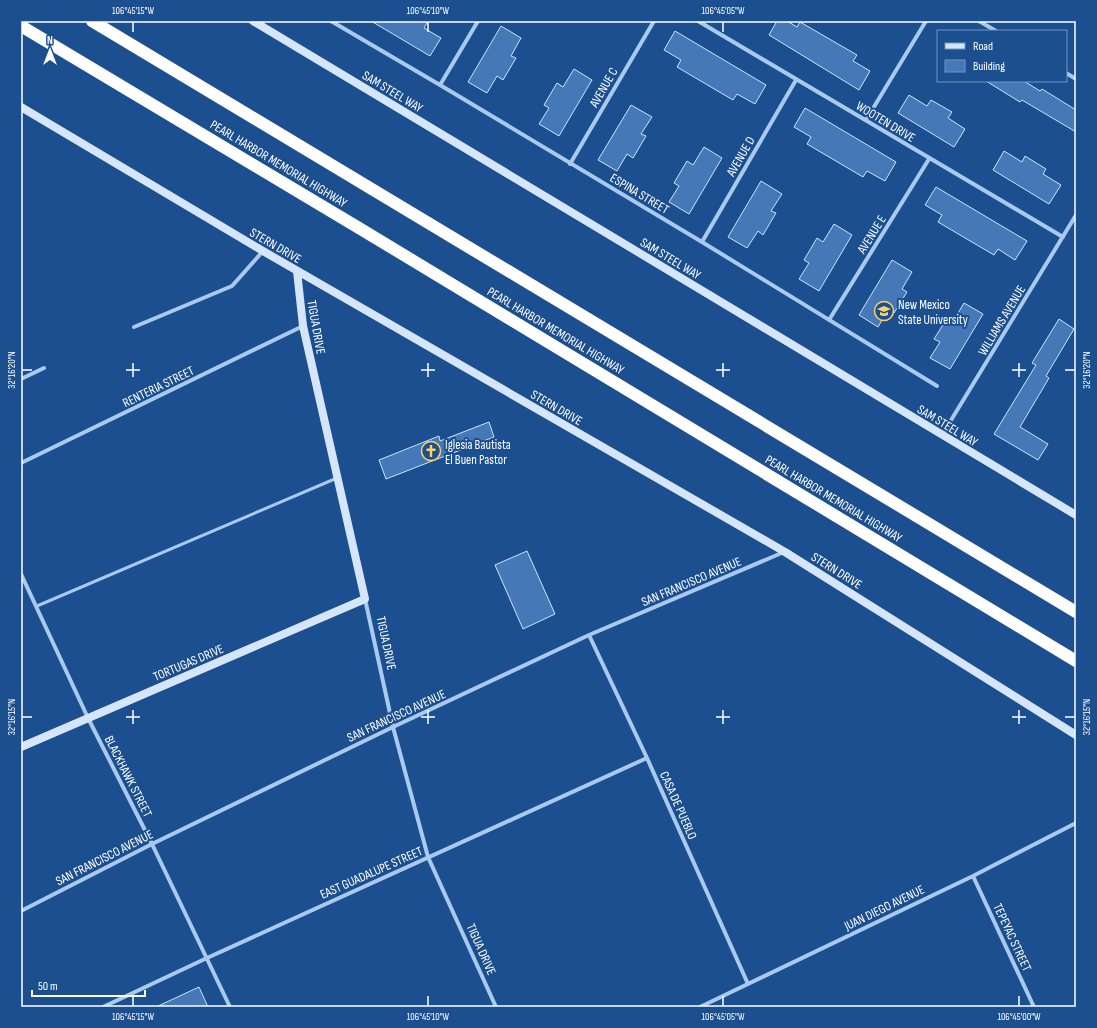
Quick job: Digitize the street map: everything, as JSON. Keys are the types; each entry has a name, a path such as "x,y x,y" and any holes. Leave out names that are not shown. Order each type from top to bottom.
{"highway":[{"name":"PEARL HARBOR MEMORIAL HIGHWAY","path":"92,21 1076,612"},
{"name":"PEARL HARBOR MEMORIAL HIGHWAY","path":"21,26 359,228 1076,661"}],"street":[{"name":"SAM STEEL WAY","path":"253,21 1076,515"},
{"name":"ESPINA STREET","path":"331,21 702,242 937,386"},
{"path":"440,85 478,21"},
{"name":"AVENUE C","path":"570,164 654,21"},
{"name":"WOOTEN DRIVE","path":"698,21 1063,238"},
{"path":"866,120 926,21"},
{"path":"979,21 994,30"},
{"path":"1067,74 1076,79"},
{"name":"AVENUE D","path":"702,242 796,80"},
{"name":"STERN DRIVE","path":"21,107 297,271 785,552 1076,735"},
{"name":"AVENUE E","path":"829,320 929,159"},
{"name":"WILLIAMS AVENUE","path":"942,435 1076,215"},
{"path":"134,327 232,286 263,251"},
{"name":"TIGUA DRIVE","path":"297,271 303,326 394,727 428,857 496,1007"},
{"name":"RENTERIA STREET","path":"21,464 303,326"},
{"path":"21,379 44,368"},
{"name":"SAN FRANCISCO AVENUE","path":"21,911 152,844 589,635 785,552"},
{"name":"BLACKHAWK STREET","path":"21,574 88,718 152,844 230,1007"},
{"name":"TORTUGAS DRIVE","path":"21,747 365,599"},
{"name":"CASA DE PUEBLO","path":"589,635 647,758 748,984"},
{"name":"EAST GUADALUPE STREET","path":"103,1007 207,958 647,758"},
{"name":"JUAN DIEGO AVENUE","path":"700,1007 973,876 1076,823"},
{"name":"TEPEYAC STREET","path":"973,876 1034,1007"}],"lane":[{"path":"37,606 337,478"}],"building":[{"path":"371,21 428,21 424,28 441,38 430,56"},
{"path":"777,21 787,21 797,27 800,22 857,55 853,61 870,71 859,90 769,35"},
{"path":"501,26 521,38 511,56 516,58 503,80 497,76 487,93 468,82"},
{"path":"675,31 766,85 755,104 737,94 733,100 677,67 681,60 664,50"},
{"path":"574,69 592,80 559,136 539,124 549,108 544,105 557,83 563,87"},
{"path":"988,82 1026,82 1040,91 1042,89 1076,110 1076,132 1022,100 1020,102"},
{"path":"909,95 927,106 931,100 952,112 948,118 965,129 954,147 898,113"},
{"path":"631,105 652,117 641,134 646,136 633,158 627,154 617,171 598,160"},
{"path":"805,108 896,162 885,181 867,171 863,177 807,144 811,137 794,127"},
{"path":"704,147 722,158 689,214 669,202 679,186 674,183 687,161 693,165"},
{"path":"1004,151 1022,162 1025,156 1046,169 1043,174 1061,185 1049,204 993,170"},
{"path":"761,181 782,194 771,211 776,213 763,235 758,231 747,248 728,237"},
{"path":"936,187 1027,241 1015,260 998,249 994,255 938,222 942,215 925,205"},
{"path":"834,224 852,235 819,291 799,279 809,263 804,260 817,238 823,242"},
{"path":"892,260 912,272 902,289 907,292 894,313 888,310 878,327 859,315"},
{"path":"964,303 983,314 950,369 930,358 940,342 934,339 948,317 954,320"},
{"path":"1059,319 1074,329 1046,376 1049,378 1020,427 1048,444 1038,460 994,434 1036,365 1032,363"},
{"name":"Iglesia Bautista El Buen Pastor","path":"489,422 494,437 386,479 379,460 439,436 440,441"},
{"path":"527,551 555,614 523,629 495,565"},
{"path":"199,987 208,1007 156,1007"}],"place":[{"name":"New Mexico State University","path":"884,311"},
{"name":"Iglesia Bautista El Buen Pastor","path":"431,451"}]}
